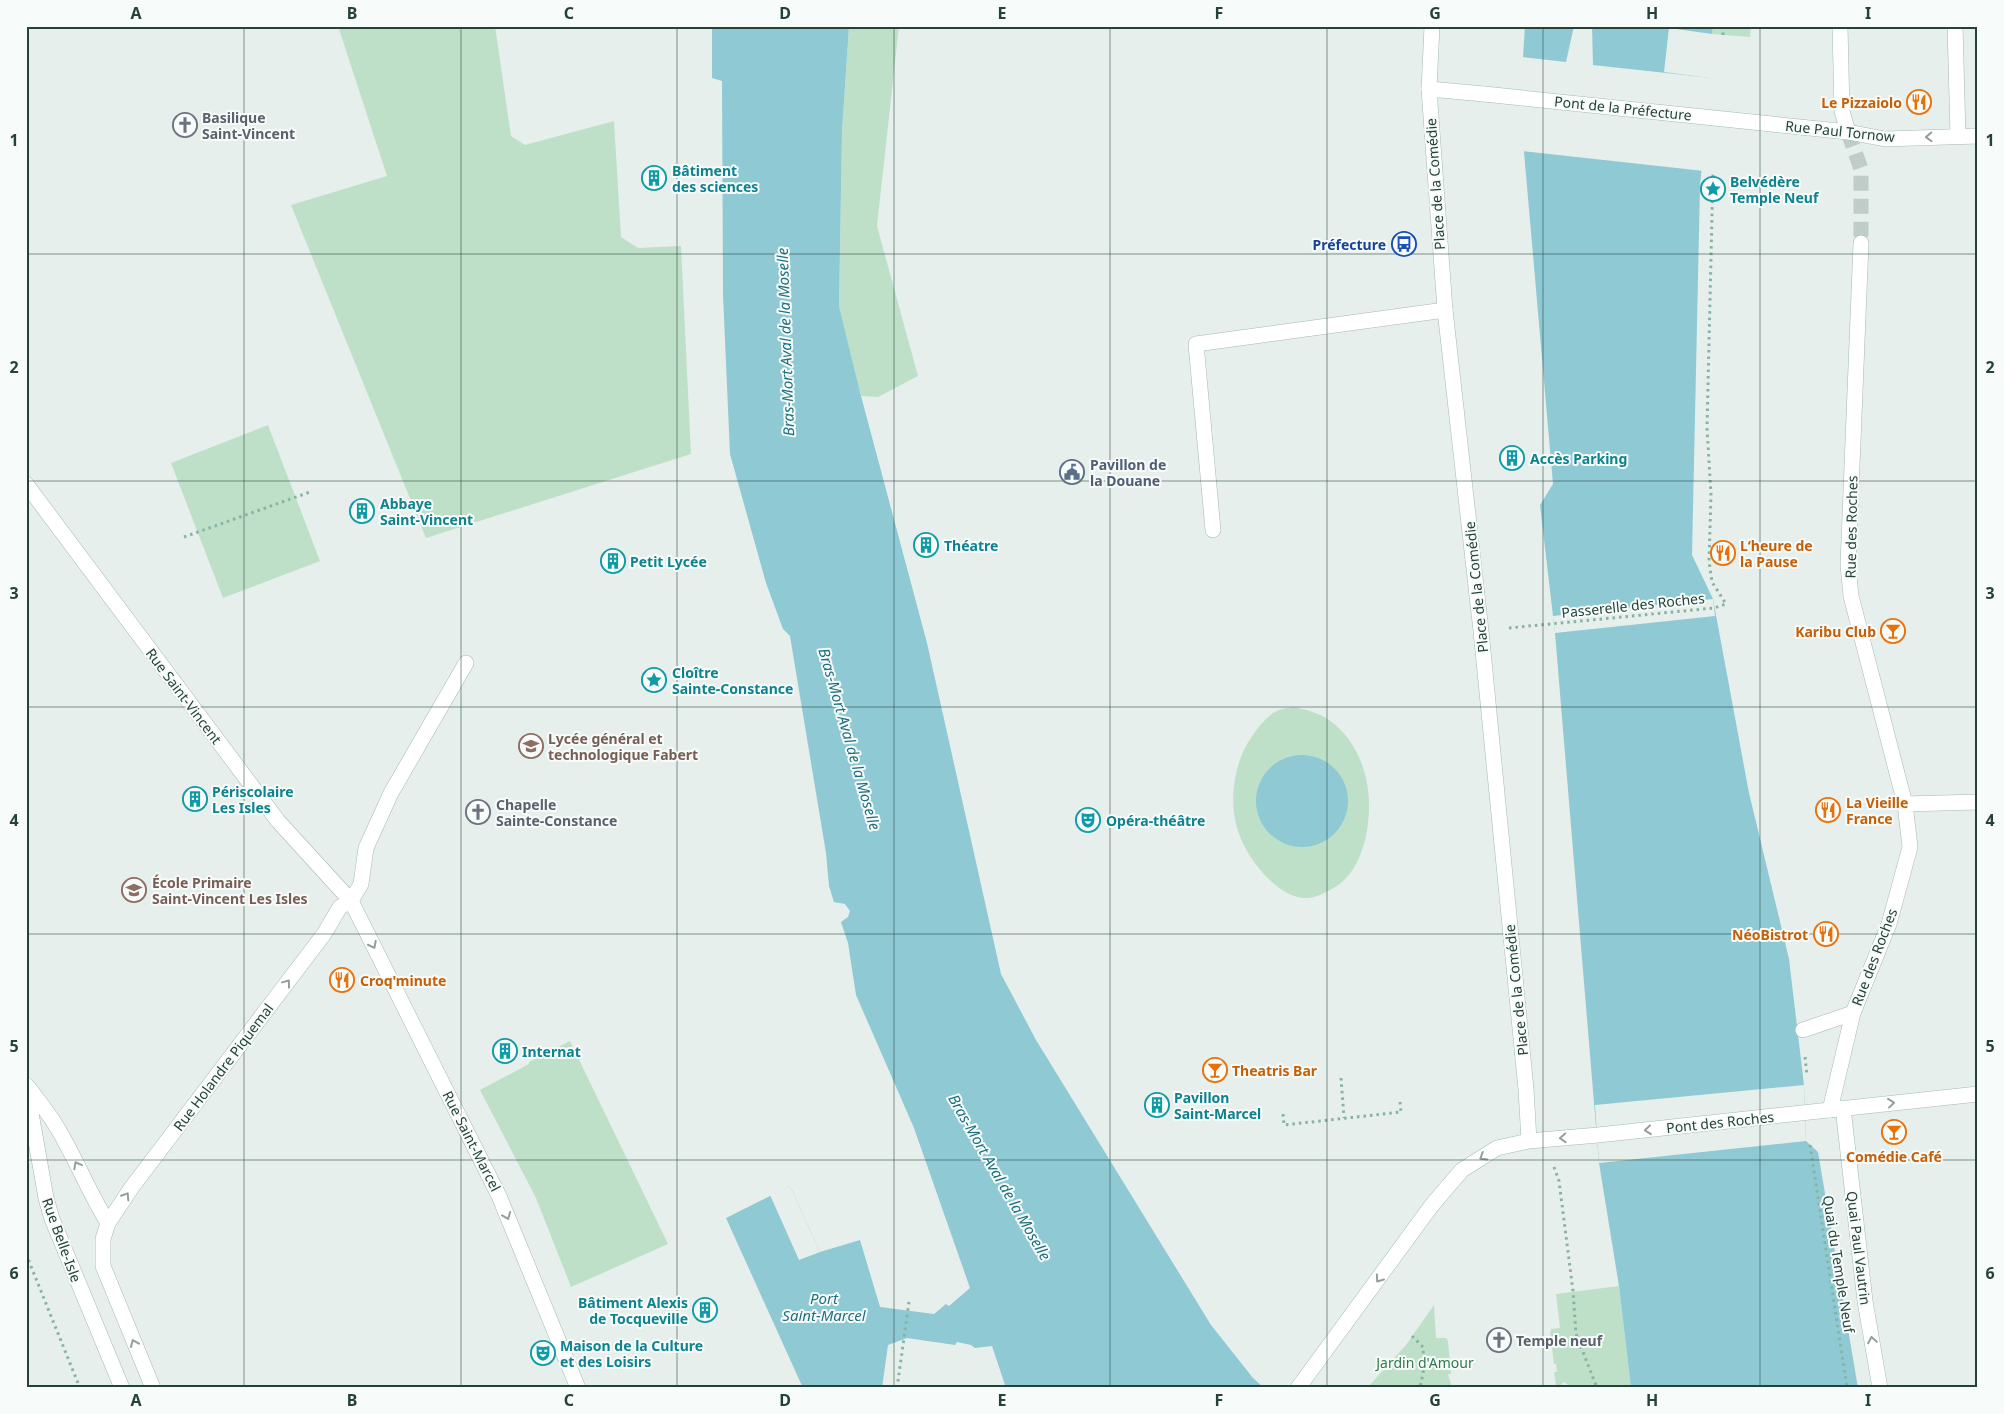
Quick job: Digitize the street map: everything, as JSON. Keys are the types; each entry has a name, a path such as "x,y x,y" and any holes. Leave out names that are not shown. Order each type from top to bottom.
{"street":[{"name":"Place de la Comédie","path":"1432,26 1429,89 1445,310 1481,631 1526,1090 1529,1141"},
{"path":"1840,26 1842,110 1848,132"},
{"path":"1955,26 1958,136"},
{"name":"Pont de la Préfecture","path":"1429,89 1762,123"},
{"name":"Rue Paul Tornow","path":"1762,123 1848,132 1885,139 1978,136"},
{"name":"Rue des Roches","path":"1836,1109 1853,1013 1889,924 1910,847 1906,804 1851,596 1848,565 1861,243"},
{"path":"1213,530 1196,344 1445,310"},
{"name":"Rue Saint-Vincent","path":"26,484 278,821 351,901"},
{"path":"351,901 361,884 366,848 391,793 466,663"},
{"path":"1906,804 1978,802"},
{"name":"Rue Holandre Piquemal","path":"153,1388 103,1266 103,1238 108,1223 132,1187 324,934 340,907 351,901"},
{"name":"Rue Saint-Marcel","path":"351,901 499,1196 578,1388"},
{"path":"1803,1030 1853,1013"},
{"path":"26,1085 55,1124 92,1197 108,1223"},
{"name":"Rue Belle-Isle","path":"26,1085 46,1198 52,1219 122,1388"},
{"name":"Pont des Roches","path":"1529,1141 1598,1136 1978,1094"},
{"name":"Quai Paul Vautrin","path":"1836,1109 1880,1388"},
{"path":"1298,1388 1432,1205 1462,1170 1497,1148 1529,1141"}],"path":[{"path":"1723,26 1723,35"},
{"name":"Passerelle des Roches","path":"1481,631 1714,608 1726,604 1712,582 1709,560 1711,495 1707,428 1713,172"},
{"path":"184,537 310,492"},
{"path":"1341,1078 1344,1118"},
{"path":"1283,1114 1284,1125 1401,1112 1400,1102"},
{"name":"Quai du Temple Neuf","path":"1810,1145 1847,1388"},
{"path":"1552,1161 1559,1181 1573,1292 1576,1334 1597,1388"},
{"path":"26,1254 80,1388"},
{"path":"897,1388 902,1339 909,1302"},
{"path":"1412,1336 1423,1347 1424,1368 1420,1388"}],"green space":[{"path":"338,26 495,26 511,136 525,145 614,121 621,237 638,248 681,246 691,454 426,538 291,205 387,176"},
{"path":"849,26 899,26 877,226 918,376 878,397 861,396 839,306 842,131"},
{"path":"1713,26 1751,26 1750,37 1712,34"},
{"path":"268,425 320,561 223,598 171,463"},
{"path":"1293,707 1321,715 1343,732 1361,762 1369,797 1367,833 1357,863 1346,879 1336,887 1308,898 1297,897 1275,885 1256,864 1248,853 1238,831 1233,799 1235,777 1246,746 1266,719 1279,710"},
{"path":"570,1041 668,1244 571,1287 536,1198 480,1090"},
{"path":"1619,1286 1631,1388 1573,1388 1564,1382 1556,1386 1554,1372 1557,1372 1556,1364 1554,1364 1550,1333 1551,1329 1560,1328 1556,1294"},
{"name":"Jardin d'Amour","path":"1434,1305 1436,1338 1446,1338 1448,1341 1451,1374 1448,1374 1452,1388 1367,1388 1406,1345"}],"water":[{"path":"712,26 849,26 842,131 839,306 927,643 1001,974 1036,1040 1211,1325 1253,1378 1264,1388 1049,1388 1046,1385 1039,1388 1006,1388 992,1346 975,1348 971,1345 957,1342 955,1345 907,1338 888,1345 882,1388 803,1388 726,1218 790,1186 820,1252 860,1240 880,1307 934,1314 946,1304 949,1306 970,1288 914,1128 856,995 848,943 841,922 848,917 850,911 845,904 834,902 829,886 826,853 790,636 783,629 766,583 730,454 723,295 722,81 712,78"},
{"path":"1525,26 1713,26 1712,34 1669,28 1664,72 1710,78 1700,186 1692,555 1713,599 1749,793 1789,959 1804,1085 1806,1141 1818,1152 1858,1388 1631,1388 1619,1286 1599,1163 1555,633 1540,505 1553,484 1524,152 1523,57"},
{"path":"1302,755 1319,759 1334,769 1344,784 1348,801 1344,818 1334,833 1319,843 1302,847 1285,843 1270,833 1260,818 1256,801 1260,784 1270,769 1285,759"}],"pier":[{"path":"1574,26 1592,26 1593,65 1712,78 1704,171 1521,151 1521,57 1566,62"},
{"path":"1713,599 1715,616 1555,633 1553,616"},
{"path":"1804,1085 1806,1141 1599,1163 1595,1105"},
{"path":"790,1186 820,1252 799,1260 770,1195"}],"tunnel":[{"path":"1848,132 1861,169 1861,243"}],"place":[{"name":"Le Pizzaiolo","path":"1919,102"},
{"name":"Basilique Saint-Vincent","path":"185,125"},
{"name":"Bâtiment des sciences","path":"654,178"},
{"name":"Belvédère Temple Neuf","path":"1713,189"},
{"name":"Préfecture","path":"1404,244"},
{"name":"Accès Parking","path":"1512,458"},
{"name":"Pavillon de la Douane","path":"1072,472"},
{"name":"Abbaye Saint-Vincent","path":"362,511"},
{"name":"Théatre","path":"926,545"},
{"name":"L‘heure de la Pause","path":"1723,553"},
{"name":"Petit Lycée","path":"613,561"},
{"name":"Karibu Club","path":"1893,631"},
{"name":"Cloître Sainte-Constance","path":"654,680"},
{"name":"Lycée général et technologique Fabert","path":"531,746"},
{"name":"Périscolaire Les Isles","path":"195,799"},
{"name":"La Vieille France","path":"1828,810"},
{"name":"Chapelle Sainte-Constance","path":"478,812"},
{"name":"Opéra-théâtre","path":"1088,820"},
{"name":"École Primaire Saint-Vincent Les Isles","path":"134,890"},
{"name":"NéoBistrot","path":"1826,934"},
{"name":"Croq'minute","path":"342,980"},
{"name":"Internat","path":"505,1051"},
{"name":"Theatris Bar","path":"1215,1070"},
{"name":"Pavillon Saint-Marcel","path":"1157,1105"},
{"name":"Comédie Café","path":"1894,1132"},
{"name":"Bâtiment Alexis de Tocqueville","path":"705,1310"},
{"name":"Temple neuf","path":"1499,1340"},
{"name":"Maison de la Culture et des Loisirs","path":"543,1353"}],"water label":[{"name":"Bras-Mort Aval de la Moselle","path":"785,342"},
{"name":"Bras-Mort Aval de la Moselle","path":"850,739"},
{"name":"Bras-Mort Aval de la Moselle","path":"1000,1177"},
{"name":"Port Saint-Marcel","path":"824,1306"}]}
